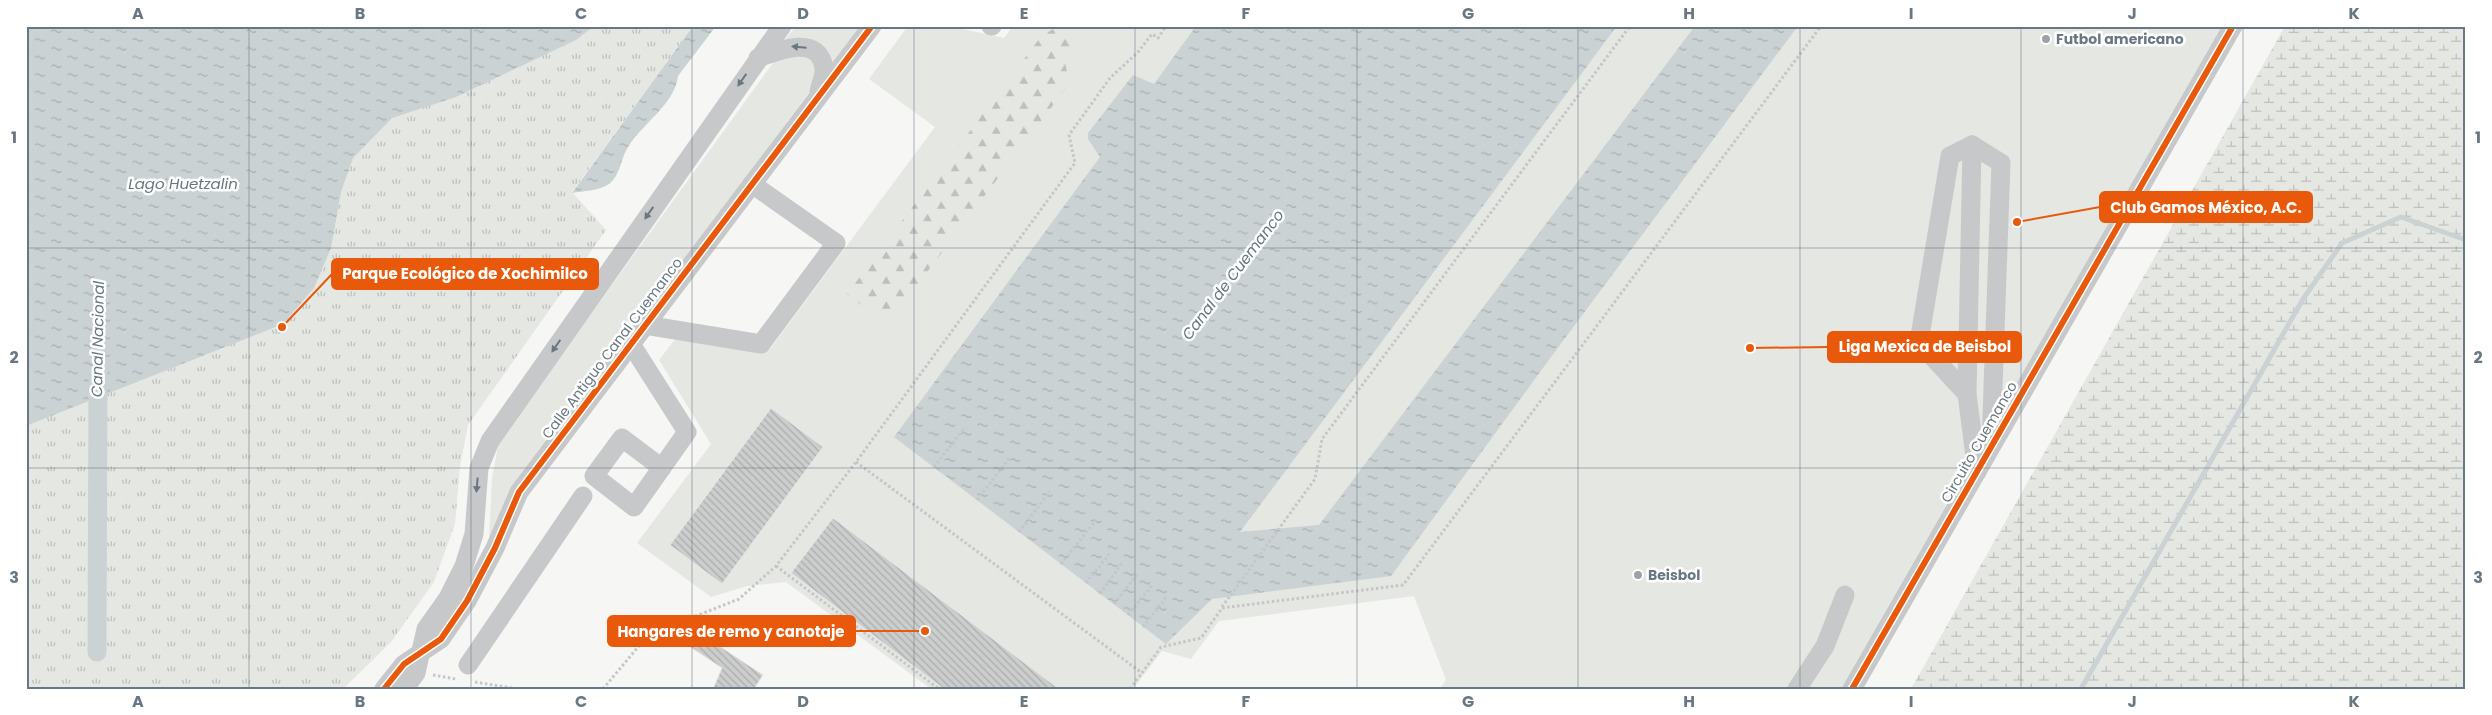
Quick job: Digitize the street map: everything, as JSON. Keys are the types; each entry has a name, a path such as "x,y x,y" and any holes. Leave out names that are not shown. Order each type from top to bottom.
{"street":[{"path":"404,689 416,673 426,630 448,598 464,566 474,534 479,468 490,441 782,26"},
{"name":"Calle Antiguo Canal Cuemanco","path":"384,689 404,664 441,639 466,601 495,548 519,492 872,26"},
{"name":"Circuito Cuemanco","path":"1852,689 2233,26"},
{"path":"758,58 789,46 808,48 818,54 824,69 818,98"},
{"path":"1972,145 2000,163 1990,448"},
{"path":"1967,394 1919,342 1950,156 1972,145"},
{"path":"1972,145 1967,394 1977,472"},
{"path":"645,325 761,344 836,243 752,184"},
{"path":"631,344 687,432 662,468"},
{"path":"468,665 583,496"},
{"path":"1797,689 1825,646 1845,595"}],"path":[{"path":"603,689 638,647 663,629 738,599 776,566 856,462 1075,163 1069,135 1110,78 1138,52 1152,34 1158,38 1166,26"},
{"path":"1130,689 1161,647 1201,638 1315,479 1322,439 1630,26"},
{"path":"1222,608 1403,585 1821,26"},
{"path":"934,467 965,427"},
{"path":"977,500 1010,457"},
{"path":"856,462 1142,672"},
{"path":"1019,532 1050,491"},
{"path":"1061,564 1096,520"},
{"path":"1086,583 1110,553"},
{"path":"1100,594 1122,563"},
{"path":"776,566 939,689"},
{"path":"1114,604 1138,574"},
{"path":"1128,615 1153,584"},
{"path":"1143,627 1167,596"}],"green space":[{"path":"26,26 693,26 572,192 606,230 468,425 460,466 455,524 434,582 391,642 343,689 26,689"},
{"path":"796,26 861,26 829,69 818,44 800,38 784,41"},
{"path":"908,26 949,26 1004,38 1013,26 2227,26 1847,689 1440,689 1446,680 1414,596 1219,621 1191,659 1162,651 1133,689 931,689 786,582 747,586 711,597 637,543 711,444 659,360 676,338 770,349 935,127 869,79"},
{"path":"1057,26 1061,26 1077,37 1064,55 1069,84 887,325 847,294 1040,38"},
{"path":"2285,26 2466,26 2466,689 1911,689"},
{"path":"778,56 811,57 817,69 813,87 520,483 489,538 492,478 499,441"}],"water":[{"name":"Lago Huetzalin","path":"26,26 594,26 576,40 456,97 392,118 353,158 341,192 331,248 314,288 283,324 26,426"},
{"path":"693,26 716,26 678,76 676,86 665,105 628,147 613,181 601,188 572,193"},
{"name":"Canal de Cuemanco","path":"1196,26 1617,26 1240,532 1319,525 1695,26 1798,26 1551,357 1391,576 1212,599 1166,644 894,437 1100,157 1088,139 1088,133 1133,75 1154,84"}],"building":[{"path":"771,408 823,447 722,584 670,545"},
{"path":"833,518 1059,689 944,689 791,573"},
{"path":"692,628 763,675 754,689 713,689 722,668 683,642"}],"waterway":[{"path":"2081,689 2303,299 2342,243 2401,217 2466,240"},
{"name":"Canal Nacional","path":"97,652 98,374"}],"cycle path":[{"path":"384,689 404,664 441,639 467,601 495,548 519,492 872,26"},
{"path":"1852,689 2233,26"}],"place":[{"name":"Futbol americano","path":"2046,39"},
{"name":"Club Gamos México, A.C.","path":"2017,222"},
{"name":"Parque Ecológico de Xochimilco","path":"282,327"},
{"name":"Liga Mexica de Beisbol","path":"1750,348"},
{"name":"Beisbol","path":"1638,575"},
{"name":"Hangares de remo y canotaje","path":"925,631"}]}
